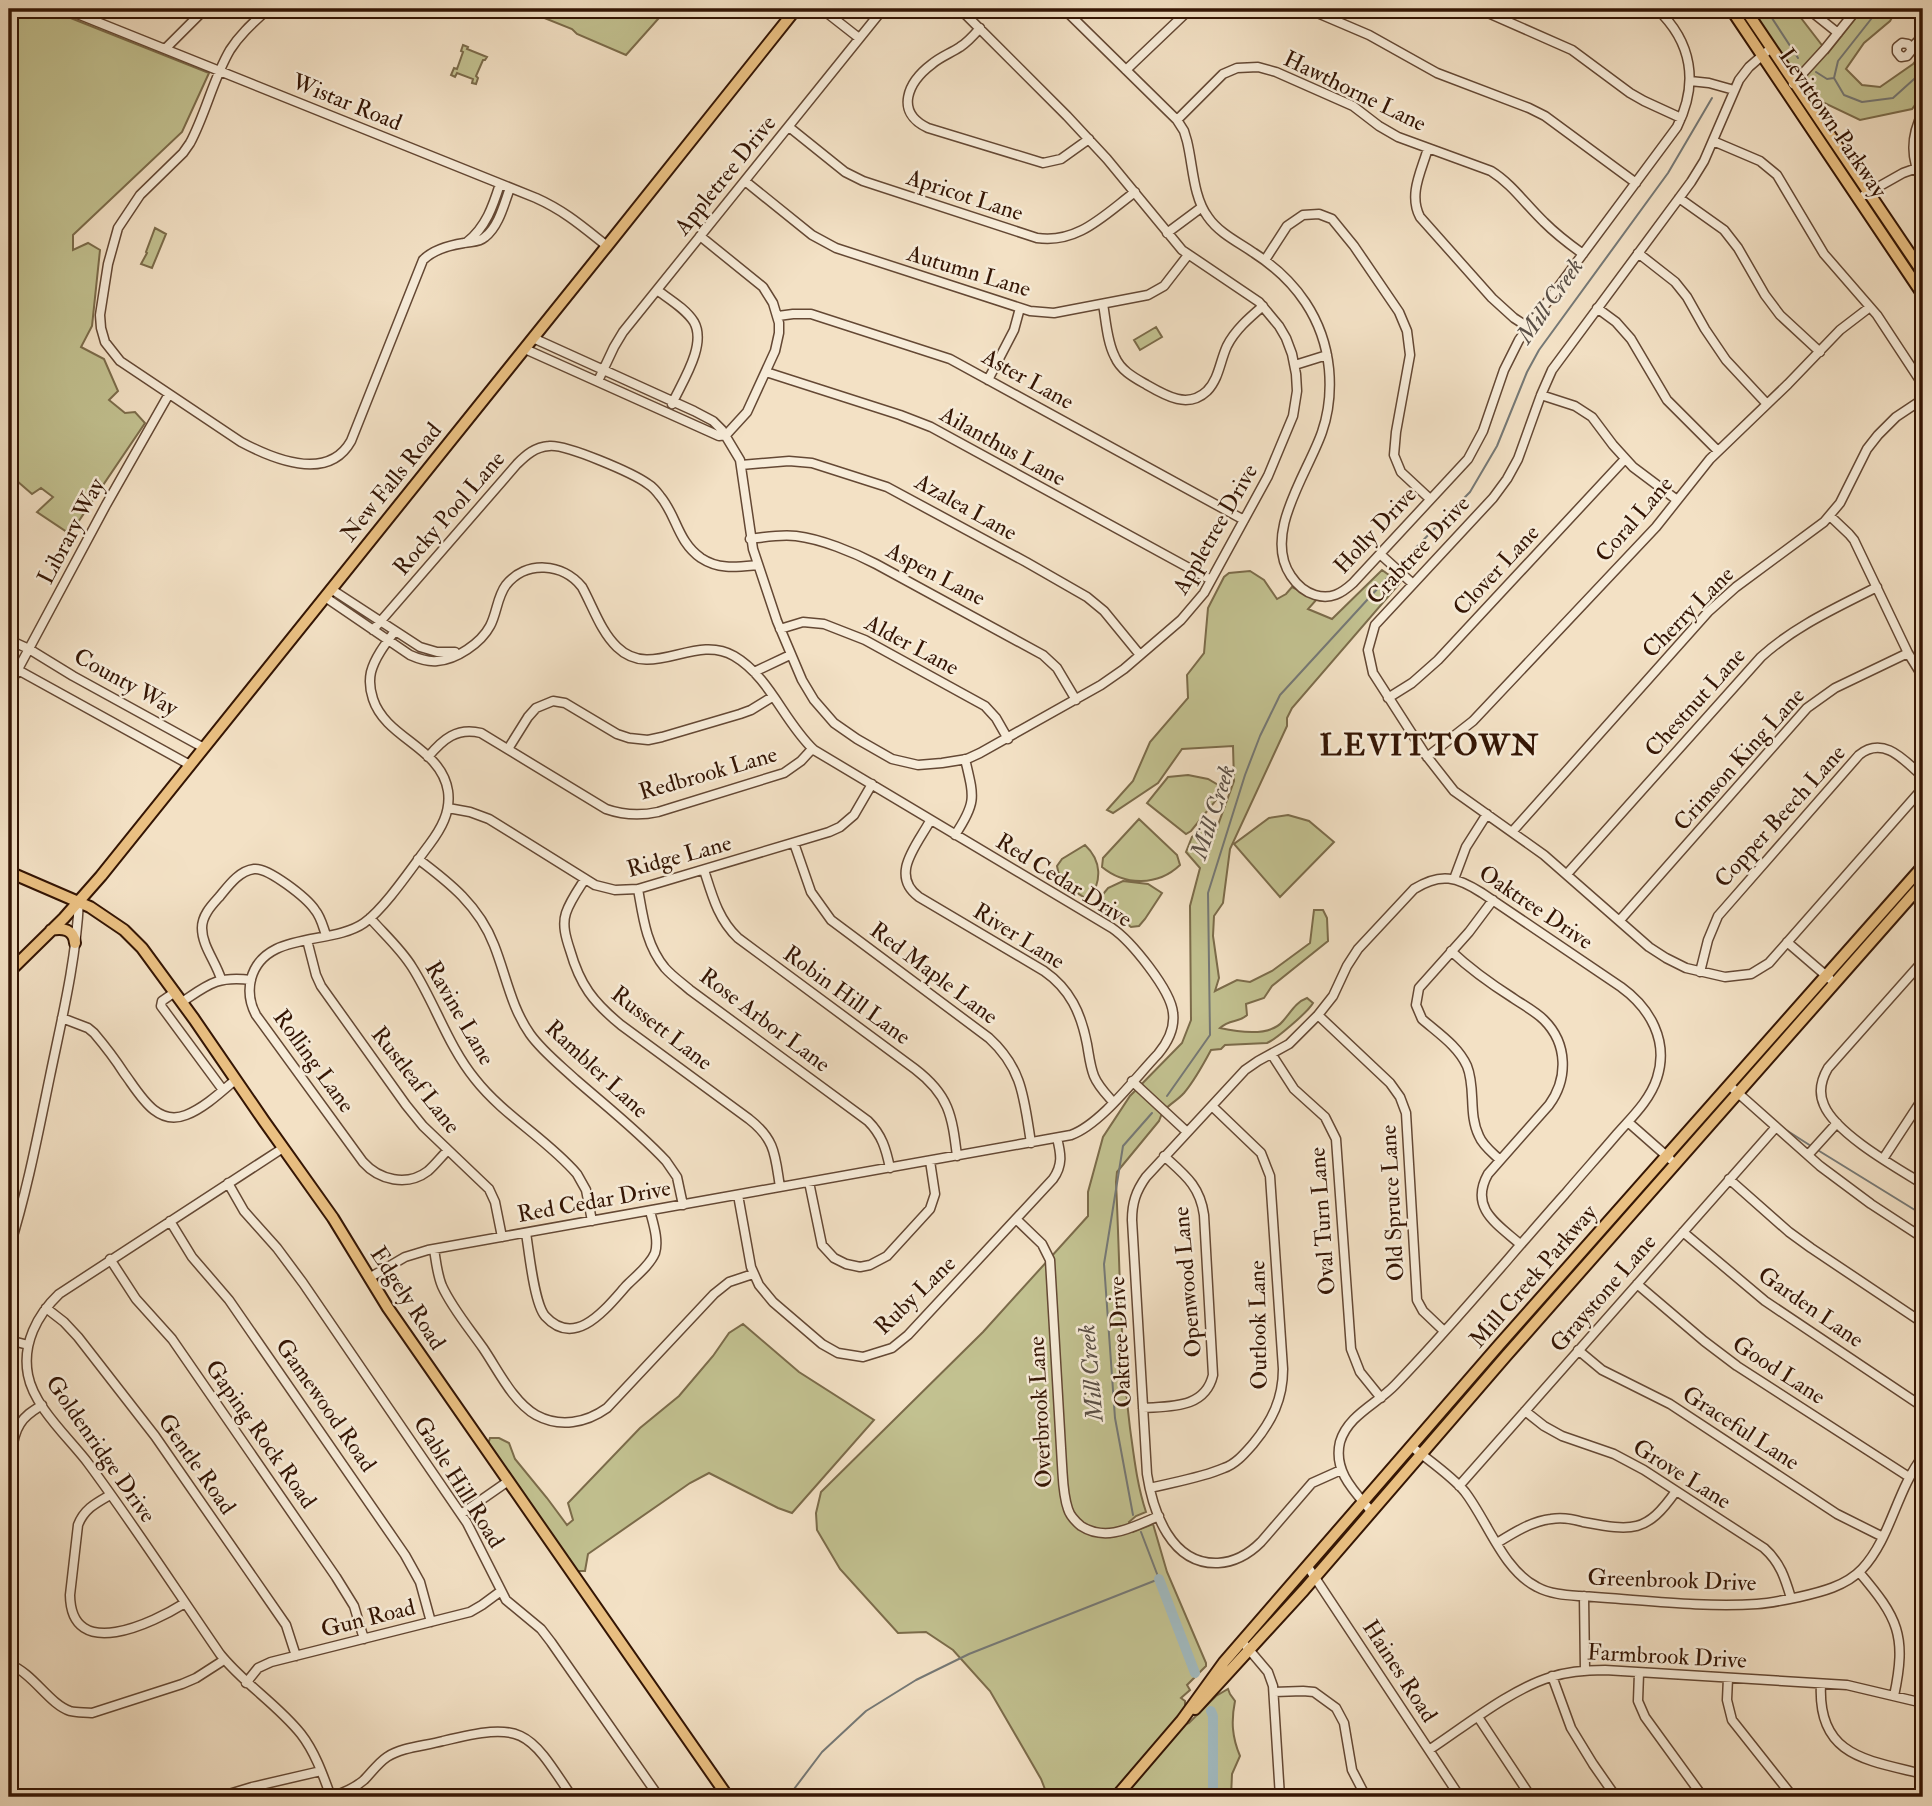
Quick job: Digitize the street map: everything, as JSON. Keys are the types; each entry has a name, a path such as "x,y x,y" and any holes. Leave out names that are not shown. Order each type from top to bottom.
{"main road":[{"name":"New Falls Road","path":"9,972 79,901 796,9"},
{"name":"Levittown Parkway","path":"1731,9 1794,83 1923,295"},
{"name":"Levittown Parkway","path":"1745,9 1787,92 1923,273"},
{"name":"Mill Creek Parkway","path":"1182,1720 1197,1708 1314,1577 1367,1507 1830,979 1923,866"},
{"name":"Edgely Road","path":"9,872 79,901 106,916 142,948 333,1218 403,1331 728,1797"},
{"name":"Mill Creek Parkway","path":"1830,979 1923,883"},
{"path":"51,930 67,930 73,935 75,943"},
{"name":"Mill Creek Parkway","path":"1116,1797 1182,1720 1242,1642 1308,1567 1367,1507"}],"street":[{"path":"165,49 199,15 201,9"},
{"path":"268,9 234,45 219,71 190,143 134,203 118,228 108,264 100,315 105,342 120,361 241,443 269,456 308,464 324,463 342,453 351,441 426,256 480,240 491,231 510,188"},
{"path":"822,9 859,38"},
{"name":"Appletree Drive","path":"598,382 623,332 883,9"},
{"name":"Appletree Drive","path":"533,338 713,421 726,435 741,465 751,539 790,655 807,690 827,717 879,753 918,765 965,759 1076,700 1101,685 1140,655 1190,611 1211,580 1268,476 1293,416 1297,391 1295,365 1286,338 1263,306 1188,255 1088,139 960,9"},
{"name":"Holly Drive","path":"1064,9 1177,120 1184,131 1202,207 1208,217 1222,231 1282,274 1303,297 1318,325 1327,355 1330,392 1326,420 1284,522 1281,538 1282,556 1296,584 1311,594 1324,597 1332,597 1344,591 1468,459 1483,431 1504,369 1528,327 1681,118 1689,99 1690,81 1684,47 1674,27 1657,9"},
{"path":"1126,70 1190,9"},
{"path":"1308,9 1369,35 1437,73 1545,116 1636,183"},
{"path":"1479,9 1572,50 1630,93 1681,118"},
{"path":"1808,9 1838,33"},
{"path":"1787,92 1857,9"},
{"name":"Wistar Road","path":"69,10 557,207 607,246"},
{"path":"980,28 961,46 929,65 916,80 908,99 910,112 917,122 1043,163 1061,159 1088,139"},
{"path":"1911,48 1923,36"},
{"name":"Crabtree Drive","path":"1767,52 1744,73 1734,90 1700,168 1552,370 1518,459 1507,479 1493,498 1375,625 1369,640 1369,663 1388,698 1427,757 1454,791 1567,874 1649,947 1678,964 1700,972 1725,977 1751,974 1769,962 1923,788"},
{"name":"Hawthorne Lane","path":"1177,120 1223,74 1252,66 1268,69 1353,106 1387,132 1491,171 1544,223 1583,254"},
{"path":"1690,81 1734,90"},
{"path":"1923,112 1913,143 1917,168 1923,182"},
{"name":"Apricot Lane","path":"789,127 845,172 863,181 1037,238 1063,238 1079,232 1135,192"},
{"path":"1713,141 1760,161 1777,175 1824,254 1870,307 1923,385"},
{"path":"1428,148 1415,195 1420,216 1492,298 1528,327"},
{"path":"1864,196 1903,173 1917,168"},
{"name":"Autumn Lane","path":"745,181 812,235 836,248 1020,309 1041,313 1137,298 1157,290 1171,278 1188,255"},
{"path":"467,242 486,220 500,184"},
{"path":"1679,198 1713,222 1733,241 1780,315 1819,352"},
{"path":"1167,233 1202,207"},
{"path":"1265,260 1287,226 1303,215 1319,214 1332,219 1354,246 1399,312 1407,331 1410,355 1394,455 1401,472 1430,499"},
{"path":"525,349 719,436 726,435 745,417 766,372 778,341 778,316 763,287 700,236"},
{"path":"1638,253 1675,282 1726,360 1768,404"},
{"path":"657,290 694,322 698,336 696,352 668,413"},
{"path":"1103,304 1112,350 1120,365 1137,379 1168,397 1179,400 1193,399 1208,390 1216,379 1224,352 1232,338 1263,306"},
{"name":"Coral Lane","path":"1427,757 1473,721 1656,527 1718,451 1840,330 1870,307"},
{"path":"1598,308 1631,339 1657,384 1677,411 1718,451"},
{"path":"988,380 1014,330 1020,309"},
{"name":"Aster Lane","path":"778,316 802,313 821,317 950,359 1244,520"},
{"path":"1295,365 1327,355"},
{"name":"Ailanthus Lane","path":"766,372 900,415 931,428 1211,580"},
{"name":"Library Way","path":"9,686 169,394"},
{"path":"1541,395 1584,411 1597,422 1625,459 1677,500"},
{"name":"Cherry Lane","path":"1512,832 1708,612 1736,587 1830,516 1847,492 1867,449 1878,435 1895,417 1923,399"},
{"name":"Rocky Pool Lane","path":"373,630 527,454 551,446 576,451 652,486 662,498 685,544 710,563 725,568 758,565"},
{"name":"Clover Lane","path":"1388,698 1438,660 1625,459"},
{"name":"Azalea Lane","path":"741,465 789,461 812,463 896,491 1087,597 1104,611 1140,655"},
{"path":"1830,516 1854,540 1908,653 1923,677"},
{"name":"Aspen Lane","path":"751,539 797,536 864,558 1043,655 1056,668 1076,700"},
{"path":"1380,554 1413,584"},
{"name":"Red Cedar Drive","path":"328,593 373,630 410,654 426,661 443,660 481,639 491,625 496,606 507,584 526,571 544,567 561,570 577,580 607,635 623,652 640,659 657,660 697,650 717,649 734,656 754,672 812,749 1112,928 1133,947 1158,982 1172,1007 1173,1022 1165,1045 1132,1082 1086,1129 1071,1135 434,1249 405,1257 369,1278"},
{"name":"Chestnut Lane","path":"1567,874 1761,657 1794,631 1877,587"},
{"path":"328,593 381,621 420,647 437,652 456,652 468,648"},
{"name":"Alder Lane","path":"780,629 803,622 817,622 865,640 985,706 1008,738"},
{"path":"182,1002 221,979 251,980 259,962 277,949 357,927 370,918 436,836 445,820 448,807 444,776 434,762 380,716 371,694 371,671 395,631"},
{"name":"County Way","path":"9,640 204,748"},
{"name":"Crimson King Lane","path":"1620,920 1807,708 1835,688 1908,653"},
{"path":"754,672 790,655"},
{"path":"9,666 190,765"},
{"path":"508,749 536,708 553,701 565,703 617,734 648,740 740,714 772,697"},
{"name":"Redbrook Lane","path":"428,757 446,737 467,731 481,733 606,809 622,814 643,815 784,773 812,749"},
{"name":"Copper Beech Lane","path":"1700,972 1708,940 1718,916 1859,755 1871,748 1888,748 1923,777"},
{"path":"955,835 972,805 972,788 965,759"},
{"name":"Ridge Lane","path":"448,807 489,819 584,879 606,889 625,891 829,832 848,821 872,785"},
{"path":"1454,879 1466,847 1487,814"},
{"name":"River Lane","path":"930,821 906,865 905,877 909,889 1044,971 1060,984 1075,1004 1082,1020 1094,1075 1103,1092 1113,1102"},
{"name":"Red Maple Lane","path":"794,843 811,892 831,920 989,1038 1005,1055 1020,1083 1031,1143"},
{"name":"Rambler Lane","path":"418,859 466,898 481,918 495,947 513,1003 531,1035 666,1161 677,1177 683,1205"},
{"path":"221,979 205,943 203,922 216,901 233,881 247,870 262,869 274,874 314,908 326,935"},
{"name":"Robin Hill Lane","path":"704,870 717,909 733,933 922,1074 939,1091 950,1116 957,1156"},
{"name":"Oaktree Drive","path":"1437,878 1454,879 1468,883 1630,993 1651,1018 1660,1042 1659,1069 1650,1094 1444,1331 1381,1398 1355,1418 1344,1432 1339,1451 1341,1470 1312,1483 1253,1550 1233,1560 1212,1563 1190,1556 1175,1545 1167,1533 1150,1488 1132,1209 1139,1186 1245,1070 1298,1037 1333,996 1358,949 1414,889 1437,878"},
{"name":"Russett Lane","path":"584,879 566,913 565,929 575,970 585,988 602,1009 621,1025 765,1132 772,1145 780,1187"},
{"name":"Rose Arbor Lane","path":"638,889 648,937 666,969 690,990 868,1121 883,1141 890,1168"},
{"path":"1493,900 1469,932 1422,983 1417,993 1416,1005 1423,1019 1457,1050 1462,1058 1472,1084 1478,1135 1500,1160"},
{"path":"9,1249 12,1228 28,1182 72,972 79,901"},
{"name":"Ravine Lane","path":"370,918 413,968 475,1080 577,1174 586,1190 592,1221"},
{"name":"Rustleaf Lane","path":"307,940 316,975 327,995 406,1105 447,1151 478,1177 491,1193 502,1237"},
{"path":"1787,942 1830,979"},
{"path":"1451,951 1473,970 1544,1020 1556,1036 1561,1050 1563,1074 1557,1093 1500,1160 1485,1180 1482,1191 1483,1205 1489,1218 1521,1244"},
{"path":"1923,961 1828,1068 1820,1090 1827,1111 1838,1123 1865,1147 1923,1184"},
{"name":"Rolling Lane","path":"251,980 250,1001 256,1016 369,1168 388,1178 406,1179 428,1171 447,1151"},
{"path":"175,992 162,1001 161,1006 223,1090"},
{"name":"Old Spruce Lane","path":"1318,1015 1390,1083 1404,1104 1418,1300 1423,1311 1444,1331"},
{"path":"62,1018 94,1033 147,1105 162,1115 187,1115 235,1080"},
{"name":"Oval Turn Lane","path":"1272,1055 1294,1089 1325,1117 1336,1139 1351,1349 1360,1372 1381,1398"},
{"path":"1132,1082 1187,1132"},
{"path":"1734,1088 1808,1155 1854,1192 1923,1238"},
{"path":"1883,1159 1923,1098"},
{"name":"Outlook Lane","path":"1150,1488 1212,1472 1238,1460 1270,1421 1282,1388 1270,1176 1261,1153 1212,1105"},
{"path":"1628,1122 1671,1160"},
{"path":"1808,1155 1838,1123"},
{"name":"Graystone Lane","path":"1459,1486 1776,1127"},
{"name":"Ruby Lane","path":"738,1195 753,1274 765,1294 829,1348 848,1356 863,1357 900,1343 1058,1172 1061,1160 1057,1138"},
{"name":"Goldenridge Drive","path":"283,1148 59,1294 32,1330 26,1361 32,1388 42,1405 88,1464 225,1660 302,1735 331,1797"},
{"name":"Openwood Lane","path":"1143,1408 1192,1402 1207,1390 1213,1375 1204,1211 1193,1184 1164,1156"},
{"path":"809,1182 822,1245 829,1254 845,1264 860,1267 887,1256 930,1209 935,1194 930,1161"},
{"path":"1730,1179 1789,1232 1923,1322"},
{"name":"Gable Hill Road","path":"228,1183 244,1211 270,1239 303,1283 461,1514 501,1591 511,1605 541,1629 551,1642 659,1797"},
{"path":"526,1233 542,1311 560,1326 579,1327 596,1319 654,1254 655,1236 650,1210"},
{"name":"Overbrook Lane","path":"1016,1219 1045,1248 1051,1269 1064,1495 1069,1513 1087,1529 1107,1535 1160,1516"},
{"name":"Gamewood Road","path":"170,1221 192,1258 229,1300 405,1555 421,1582 431,1622"},
{"name":"Garden Lane","path":"1683,1233 1765,1301 1923,1407"},
{"path":"434,1249 443,1287 512,1390 526,1408 554,1422 562,1423 592,1418 607,1408 714,1294 729,1282 753,1274"},
{"name":"Gaping Rock Road","path":"110,1259 135,1299 172,1339 336,1577 354,1606 364,1639"},
{"name":"Good Lane","path":"1637,1284 1737,1366 1909,1478"},
{"name":"Gentle Road","path":"46,1308 78,1337 155,1436 286,1625 296,1656"},
{"path":"9,1340 28,1345"},
{"name":"Graceful Lane","path":"1578,1350 1602,1370 1670,1404 1837,1514 1883,1537"},
{"path":"9,1498 12,1453 17,1430 22,1420 42,1405"},
{"name":"Grove Lane","path":"1525,1411 1553,1432 1624,1459 1764,1548 1782,1569 1791,1598"},
{"name":"Greenbrook Drive","path":"1416,1450 1459,1486 1475,1505 1514,1568 1533,1585 1548,1591 1584,1597 1733,1605 1755,1604 1826,1590 1859,1572 1883,1537 1909,1478 1923,1456"},
{"path":"1341,1470 1348,1484 1367,1507"},
{"path":"461,1514 508,1482"},
{"path":"1497,1543 1528,1526 1552,1518 1621,1528 1636,1526 1655,1518 1676,1491"},
{"path":"110,1495 86,1510 78,1525 70,1602 78,1622 86,1630 108,1634 162,1617 185,1604"},
{"name":"Haines Road","path":"1308,1567 1460,1797"},
{"path":"1859,1572 1887,1606 1896,1626 1900,1665 1894,1696"},
{"name":"Gun Road","path":"246,1683 264,1665 476,1609 501,1591"},
{"path":"1584,1597 1584,1670"},
{"path":"1242,1642 1268,1672 1274,1692 1279,1797"},
{"path":"9,1664 26,1673 64,1708 92,1713 182,1684 225,1660"},
{"name":"Farmbrook Drive","path":"1429,1750 1521,1690 1552,1676 1584,1670 1858,1686 1923,1703"},
{"path":"1639,1672 1638,1701 1644,1717 1703,1797"},
{"path":"1552,1676 1571,1727 1592,1764 1616,1797"},
{"path":"1728,1678 1727,1700 1732,1720 1793,1797"},
{"path":"1821,1684 1820,1706 1825,1722 1846,1750 1860,1757 1923,1774"},
{"path":"1274,1692 1314,1692 1336,1708 1344,1723 1355,1778 1366,1797"},
{"path":"1478,1717 1531,1797"},
{"path":"331,1797 362,1782 383,1760 394,1753 463,1736 498,1731 516,1734 533,1743 572,1797"},
{"path":"219,1797 321,1772"},
{"path":"252,1787 256,1797"}],"shaded area":[{"path":"9,9 48,9 209,73 182,132 73,235 73,250 88,243 100,250 92,326 81,347 104,359 118,391 109,400 125,413 135,412 145,423 70,534 37,512 53,497 41,488 32,494 9,474"},
{"path":"522,9 667,9 626,55"},
{"path":"1749,9 1794,9 1828,53 1863,9 1897,9 1890,21 1864,43 1846,69 1862,85 1880,87 1913,64 1923,51 1923,94 1912,109 1860,120 1818,100 1801,82"},
{"path":"463,45 487,57 476,76 476,84 472,83 473,79 457,73 455,77 451,75 454,68 457,69"},
{"path":"155,228 166,234 152,268 141,264"},
{"path":"1156,327 1162,337 1140,350 1134,340"},
{"path":"1382,570 1400,583 1292,708 1287,718 1287,726 1230,849 1223,903 1214,916 1213,936 1219,978 1215,991 1237,980 1250,982 1272,971 1310,943 1314,910 1323,910 1327,918 1328,941 1272,986 1264,998 1246,1004 1247,1015 1220,1028 1244,1032 1270,1029 1283,1021 1303,1000 1307,998 1313,1003 1305,1013 1267,1043 1225,1045 1221,1049 1211,1050 1188,1088 1166,1108 1159,1121 1117,1172 1124,1367 1136,1471 1146,1512 1129,1522 1133,1532 1153,1524 1167,1572 1206,1663 1187,1685 1190,1690 1181,1698 1185,1701 1185,1708 1179,1727 1189,1723 1216,1696 1228,1689 1235,1701 1233,1729 1240,1756 1232,1774 1231,1797 1048,1797 1041,1779 990,1691 953,1650 926,1632 898,1633 840,1569 817,1530 816,1513 821,1492 983,1332 1088,1216 1088,1192 1103,1137 1130,1096 1182,1043 1191,1020 1190,906 1200,868 1186,852 1192,837 1202,830 1215,833 1234,781 1233,746 1182,749 1158,783 1113,813 1107,810 1133,781 1150,742 1188,698 1187,675 1204,653 1208,608 1224,577 1229,573 1250,571 1264,580 1277,599 1292,587 1317,599 1308,609 1332,619"},
{"path":"1188,775 1208,779 1225,789 1186,834 1147,803 1168,777"},
{"path":"1288,815 1309,821 1334,842 1280,897 1234,844 1269,818"},
{"path":"1139,819 1177,855 1180,865 1162,877 1131,880 1121,878 1102,867 1103,858"},
{"path":"1085,845 1095,858 1098,871 1096,886 1089,900 1064,883 1057,866 1062,859"},
{"path":"1123,881 1148,884 1162,893 1139,926 1131,927 1095,904 1108,888"},
{"path":"743,1324 799,1372 874,1420 792,1513 709,1473 690,1483 588,1554 585,1571 576,1571 488,1444 490,1438 499,1438 509,1443 515,1459 567,1525 573,1520 568,1503 640,1428 679,1396 729,1333"}],"waterway":[{"path":"1766,9 1798,58"},
{"path":"1879,9 1838,61 1834,78 1844,95 1862,102 1893,98 1923,71"},
{"path":"1816,72 1827,79 1834,78"},
{"name":"Mill Creek","path":"1403,561 1470,492 1497,446 1527,372 1539,350 1668,173 1712,98"},
{"name":"Mill Creek","path":"1167,1096 1210,1035 1208,893 1260,736 1280,695 1390,575"},
{"name":"Mill Creek","path":"1133,1515 1115,1418 1104,1264 1123,1146 1152,1113"},
{"path":"1783,1128 1811,1146"},
{"path":"1816,1149 1923,1215"},
{"path":"788,1797 822,1752 866,1711 916,1680 969,1654 1159,1579 1141,1532"},
{"name":"Mill Creek","path":"1159,1579 1195,1673"},
{"name":"Mill Creek","path":"1211,1711 1211,1797"}],"district":[{"name":"LEVITTOWN","path":"1430,745"}]}
